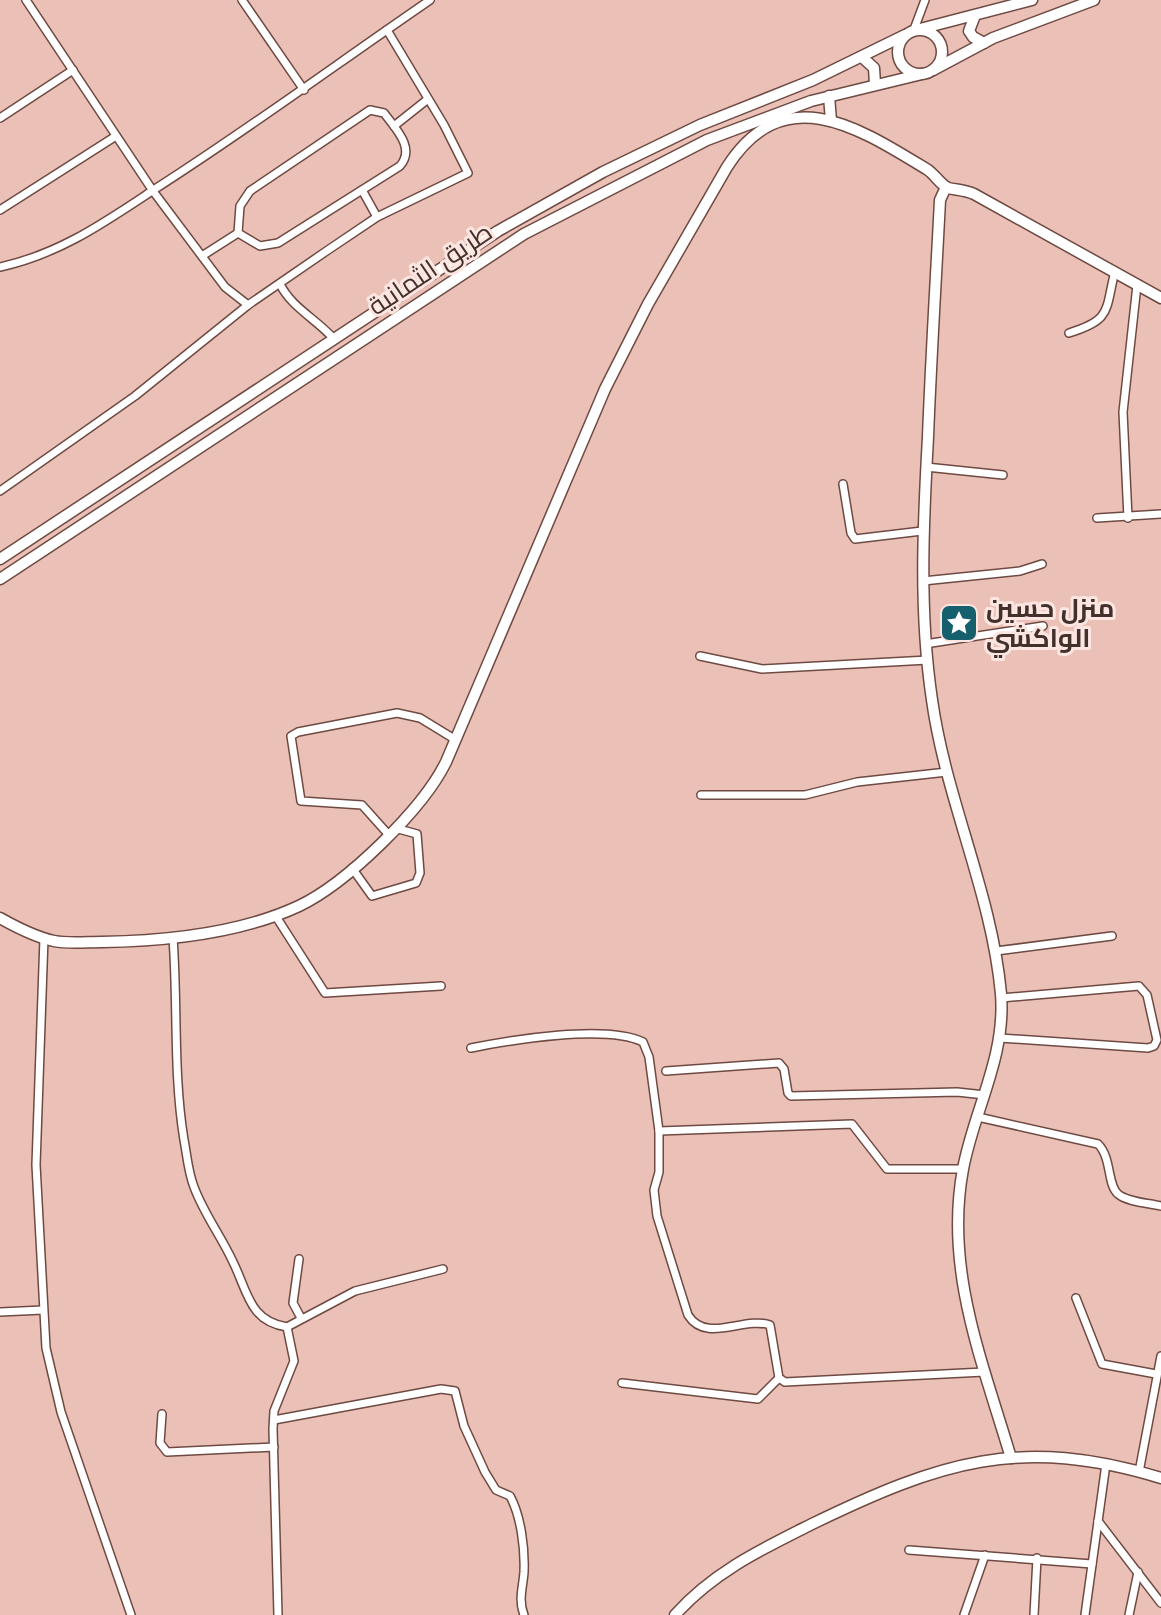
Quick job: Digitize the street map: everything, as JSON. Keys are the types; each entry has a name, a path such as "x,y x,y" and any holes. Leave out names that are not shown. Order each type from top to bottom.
{"street":[{"path":"26,0 153,191 228,291 248,304"},
{"path":"242,0 304,90"},
{"path":"0,267 48,254 68,244 304,90 430,0"},
{"path":"912,32 931,33 941,46 940,60 928,72 911,72 900,62 897,52 912,32 925,0"},
{"path":"0,559 498,231 603,172 700,125 862,57 912,32 974,18 1032,0"},
{"name":"طريق الثمانية","path":"0,579 524,234 707,140 828,96 928,72 985,43 1094,0"},
{"path":"974,18 969,31 973,37 985,43"},
{"path":"0,491 135,397 248,304 377,217 468,173 466,164 387,30"},
{"path":"862,57 874,68 875,84"},
{"path":"0,118 73,71"},
{"path":"828,96 831,121"},
{"path":"394,126 428,99"},
{"path":"202,256 238,233 244,198 269,177 364,112 370,110 384,113 406,145 405,160 278,243 260,246 238,233"},
{"path":"0,918 44,938 74,942 173,938 230,928 275,915 324,891 391,831 431,788 456,740 605,389 648,304 727,167 745,142 776,123 816,117 855,130 931,172 946,187 974,194 1161,298"},
{"path":"0,210 116,136"},
{"path":"946,187 940,200 922,531 925,644 932,704 947,772 996,951 1001,998 1000,1038 963,1169 958,1211 959,1263 965,1304 1012,1458"},
{"path":"362,190 377,217"},
{"path":"1069,332 1092,326 1103,317 1115,271"},
{"path":"280,284 289,299 317,321 333,338"},
{"path":"1128,518 1123,412 1137,285"},
{"path":"926,467 1003,475"},
{"path":"843,484 851,533 856,539 922,531"},
{"path":"1097,517 1128,518 1161,514"},
{"path":"923,581 1020,571 1042,565"},
{"path":"925,644 1043,626"},
{"path":"700,656 762,669 928,660"},
{"path":"352,868 372,896 416,883 419,873 417,834 391,831 362,806 301,801 291,736 298,732 397,713 420,718 456,740"},
{"path":"701,794 805,795 857,782 947,772"},
{"path":"275,915 325,993 441,986"},
{"path":"996,951 1112,936"},
{"path":"44,938 36,1143 43,1310 50,1370 61,1412 131,1615"},
{"path":"173,938 176,1087 192,1184 204,1212 242,1279 250,1306 266,1321 287,1327"},
{"path":"1000,1038 1149,1048 1154,1046 1157,1040 1147,995 1139,986 1001,998"},
{"path":"471,1048 559,1036 595,1035 638,1040 646,1046 659,1131 654,1202 688,1315 697,1326 707,1329 770,1325 779,1378 785,1382 984,1372"},
{"path":"666,1070 779,1063 785,1069 788,1093 791,1096 944,1092 985,1095"},
{"path":"978,1117 1098,1144 1107,1152 1115,1190 1120,1196 1161,1206"},
{"path":"659,1131 852,1124 887,1169 963,1169"},
{"path":"299,1259 293,1303 300,1318"},
{"path":"287,1327 355,1290 443,1269"},
{"path":"1076,1298 1102,1364 1156,1374"},
{"path":"0,1312 43,1310"},
{"path":"278,1615 274,1420 277,1402 294,1361 287,1327"},
{"path":"1139,1472 1161,1356"},
{"path":"622,1383 758,1399 779,1378"},
{"path":"274,1420 441,1389 455,1391 464,1426 485,1472 493,1487 510,1496 516,1511 524,1557 520,1603 524,1615"},
{"path":"162,1414 160,1443 167,1452 274,1447"},
{"path":"675,1615 703,1587 739,1561 867,1498 943,1469 1012,1458 1067,1458 1106,1464 1161,1478"},
{"path":"1085,1615 1106,1464"},
{"path":"1098,1521 1161,1603"},
{"path":"909,1549 1092,1564"},
{"path":"964,1615 985,1555"},
{"path":"1034,1615 1037,1558"},
{"path":"1129,1615 1138,1572"}],"place":[{"name":"منزل حسين الواكشي","path":"959,623"}]}
